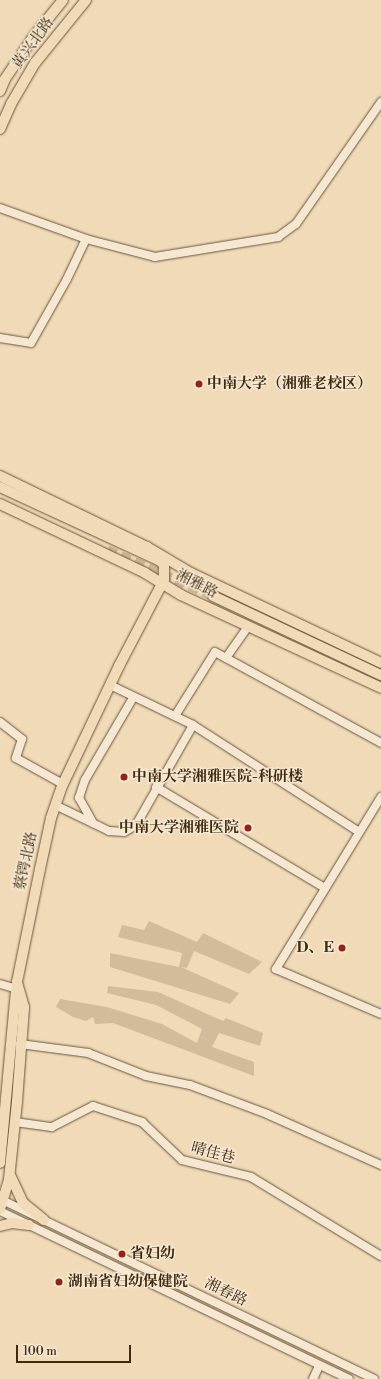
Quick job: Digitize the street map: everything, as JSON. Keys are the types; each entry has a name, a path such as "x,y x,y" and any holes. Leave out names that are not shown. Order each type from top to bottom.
{"main road":[{"name":"黄兴北路","path":"0,91 5,79 34,36 63,0"},
{"name":"黄兴北路","path":"0,129 11,104 35,64 86,0"},
{"name":"湘雅路","path":"0,476 147,547 191,573"},
{"name":"湘雅路","path":"0,487 162,562 191,573 381,663"},
{"name":"湘雅路","path":"0,504 145,573 163,584 248,626 381,688"},
{"path":"147,547 162,562"},
{"name":"蔡锷北路","path":"0,1163 17,989 31,911 55,805 63,784 110,685 163,584 166,575 162,562"},
{"name":"湘雅路","path":"214,596 381,675"},
{"name":"蔡锷北路","path":"1,1205 10,1173 24,1007 17,989"},
{"path":"10,1173 19,1197 44,1220"},
{"path":"0,1226 12,1223 29,1225"}],"street":[{"path":"0,208 86,239 155,257 278,237 296,224 381,102"},
{"path":"0,338 31,343 68,279 86,239"},
{"path":"226,658 248,626"},
{"path":"175,716 215,652 381,743"},
{"path":"110,685 133,698 193,725 359,832"},
{"path":"94,824 79,798 86,780 133,698"},
{"path":"0,722 22,740 16,758 63,784"},
{"path":"55,805 108,831 124,832 136,825 156,787 193,725"},
{"path":"156,787 325,888"},
{"path":"381,797 276,969 381,1014"},
{"path":"0,984 17,989"},
{"path":"20,1044 88,1053 146,1076 190,1085 267,1114 381,1165"},
{"name":"晴佳巷","path":"15,1122 52,1127 93,1106 142,1122 182,1160 251,1177 381,1256"},
{"name":"湘春路","path":"1,1205 44,1220 374,1379"},
{"name":"湘春路","path":"1,1205 29,1225 319,1366 349,1379"},
{"path":"313,1379 319,1366"}],"shaded area":[{"path":"149,921 197,942 203,933 262,962 249,974 194,951 187,968 181,967 239,993 230,1004 110,967 110,953 179,967 182,953 118,937 122,925 144,930"},
{"path":"108,986 158,992 223,1021 226,1018 263,1033 260,1046 219,1033 212,1047 254,1062 254,1076 113,1023 95,1024 93,1017 86,1021 73,1017 56,1007 60,999 107,1007 162,1024 197,1043 202,1029 156,1005 107,993"}],"tunnel":[{"path":"107,550 213,596"}],"place":[{"name":"中南大学（湘雅老校区）","path":"199,384"},
{"name":"中南大学湘雅医院-科研楼","path":"124,777"},
{"name":"中南大学湘雅医院","path":"248,828"},
{"name":"D、E","path":"342,948"},
{"name":"省妇幼","path":"122,1254"},
{"name":"湖南省妇幼保健院","path":"59,1282"}]}
